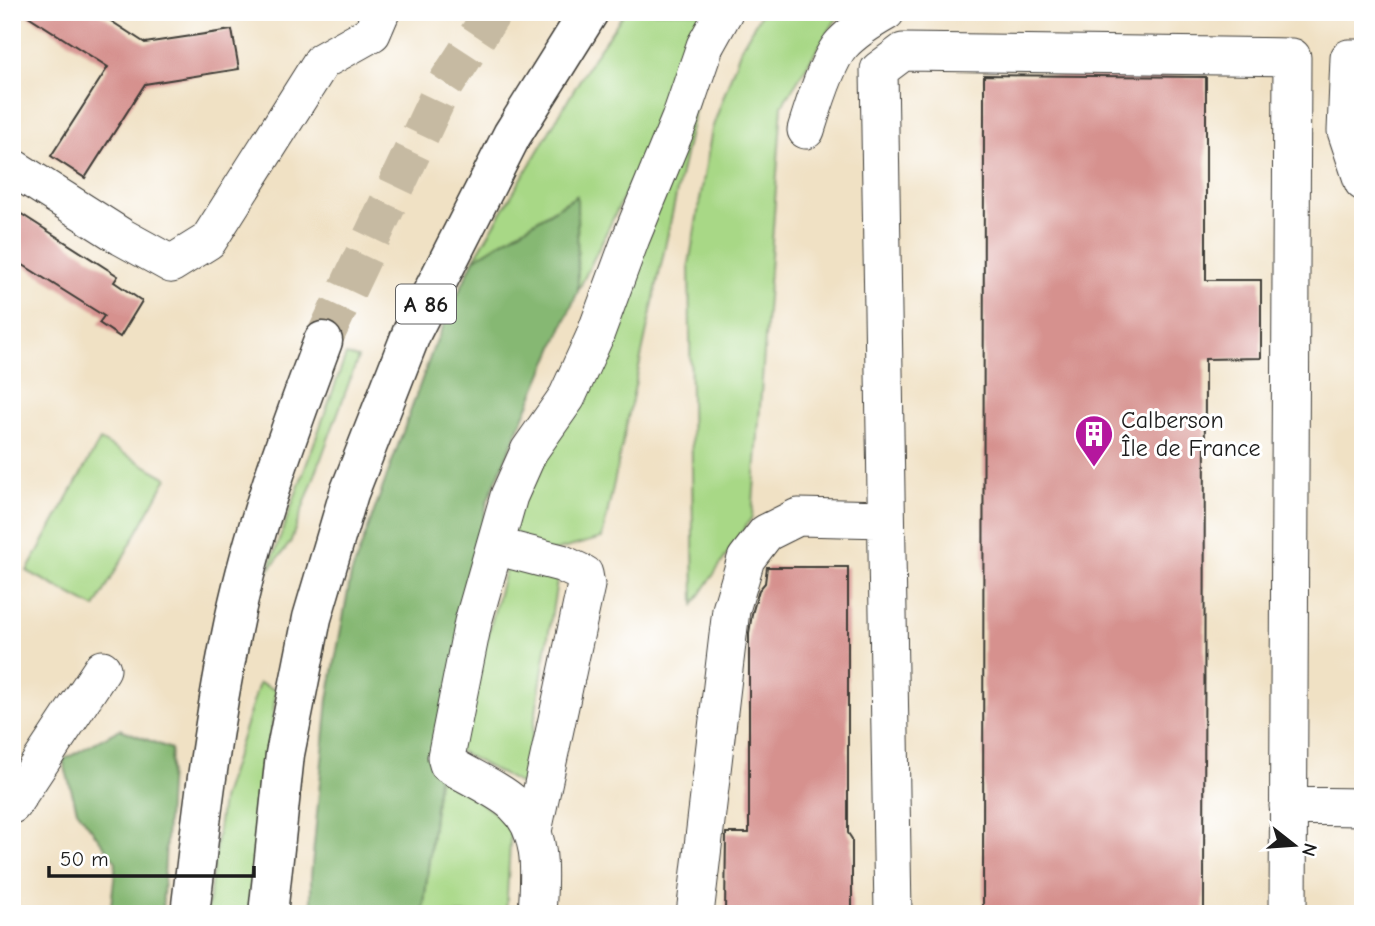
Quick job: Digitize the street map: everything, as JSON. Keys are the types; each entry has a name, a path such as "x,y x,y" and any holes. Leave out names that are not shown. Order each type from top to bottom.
{"highway":[{"name":"A 86","path":"270,908 288,740 312,618 349,493 412,332 512,135 589,12"},
{"path":"190,914 206,783 231,634 281,454 323,341"}],"lane":[{"path":"12,167 122,237 171,264 208,241 322,61 372,33 381,12"},
{"path":"537,914 539,862 533,831 515,804 448,764 446,757 472,622 509,496 529,452 567,397 594,338 631,238 680,119 705,46 724,12"},
{"path":"806,130 819,90 840,46 867,23 886,12"},
{"path":"893,914 879,70 904,52 1356,58 1346,131 1363,182"},
{"path":"1288,914 1292,57"},
{"path":"695,914 731,610 746,559 766,533 798,517 886,519"},
{"path":"495,546 561,563 584,574 586,585 533,831"},
{"path":"12,805 102,669"},
{"path":"1288,806 1363,807"}],"green space":[{"path":"625,12 713,12 578,291 576,196 474,259 591,61"},
{"path":"762,12 841,12 782,105 752,517 694,604 689,264 712,129 741,48"},
{"path":"697,99 602,538 547,553 508,529"},
{"path":"577,196 578,291 487,502 439,772 423,914 311,914 311,876 328,699 351,575 433,349 474,259"},
{"path":"346,355 358,358 290,543 268,571"},
{"path":"100,440 167,478 95,608 27,571"},
{"path":"508,560 558,575 524,786 457,750"},
{"path":"259,683 276,690 249,914 207,914 222,800"},
{"path":"120,729 171,749 162,914 110,914 116,862 77,810 63,760"},
{"path":"439,772 511,825 506,914 423,914"}],"building":[{"path":"22,12 97,12 145,43 232,30 239,69 145,84 85,178 51,156 108,67"},
{"name":"Calberson Île de France","path":"984,75 1206,77 1206,280 1261,280 1261,358 1205,359 1204,914 983,914"},
{"path":"12,208 118,276 114,282 142,301 120,337 99,323 104,316 12,258"},
{"path":"767,567 848,567 848,833 852,839 852,914 725,914 726,833 749,833 749,633 759,590 765,583"}],"tunnel":[{"path":"323,341 440,93 493,12"}],"place":[{"name":"Calberson Île de France","path":"1094,468"}]}
